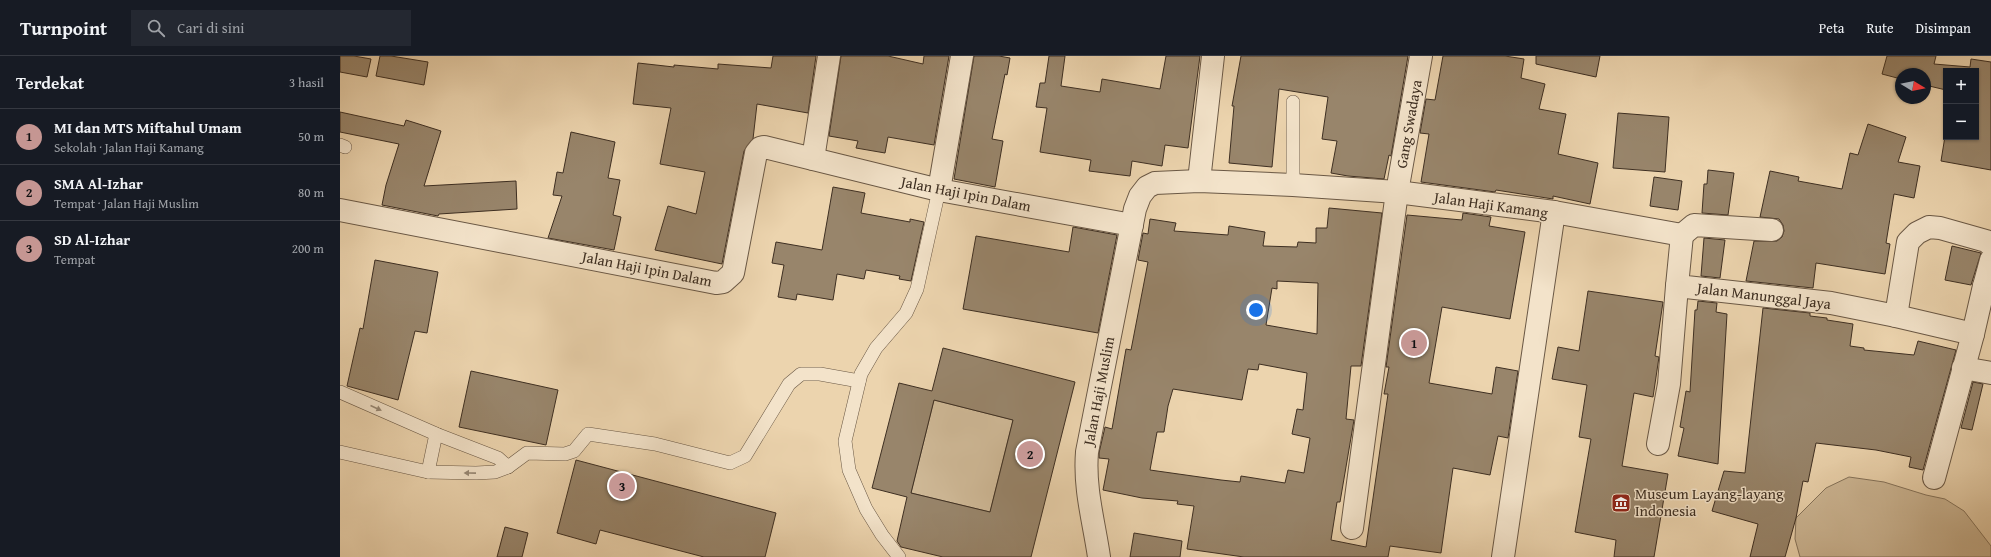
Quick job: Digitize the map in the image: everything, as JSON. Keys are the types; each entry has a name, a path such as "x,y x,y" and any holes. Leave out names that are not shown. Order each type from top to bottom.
{"street":[{"path":"813,159 829,56"},
{"path":"939,190 962,56"},
{"path":"1199,181 1213,56"},
{"name":"Gang Swadaya","path":"1352,528 1397,192 1421,56"},
{"name":"Jalan Haji Ipin Dalam","path":"340,210 716,283 723,282 733,273 756,152 764,147 939,190 1132,225"},
{"name":"Jalan Haji Kamang","path":"1132,225 1135,209 1140,196 1147,188 1155,183 1199,181 1397,192 1554,212 1503,557"},
{"path":"1554,212 1682,235 1694,225 1772,230"},
{"name":"Jalan Haji Muslim","path":"1099,557 1087,493 1085,473 1087,452 1132,225"},
{"path":"1896,316 1908,242 1917,233 1929,227 1940,228 1986,241 1991,245"},
{"name":"Jalan Manunggal Jaya","path":"1682,235 1677,286 1831,303 1896,316 1972,334"},
{"path":"1934,478 1972,334 1987,287 1991,260"},
{"path":"1658,444 1669,384 1677,286"},
{"path":"1963,368 1991,373"}],"lane":[{"path":"1293,102 1293,186"},
{"path":"900,557 882,535 866,509 849,470 845,441 859,381 871,356 906,313 913,301 921,274 939,190"},
{"path":"340,452 428,472 482,473 495,472 508,467 526,453 565,454 574,451 588,434 655,444 730,463 745,456 789,384 801,374 820,374 859,381"},
{"path":"340,392 436,434 498,458 508,467"},
{"path":"428,472 436,434"}],"shaded area":[{"path":"934,400 1013,420 990,512 911,493"},
{"path":"1849,477 1884,482 1926,495 1945,499 1964,511 1991,546 1991,557 1800,557 1795,539 1796,518 1826,488"}],"building":[{"path":"340,56 354,56 371,59 367,77 340,72"},
{"path":"380,56 391,56 428,62 424,85 376,76"},
{"path":"773,56 816,56 808,113 757,104 753,139 744,151 722,264 655,250 668,206 696,214 705,172 660,164 671,108 633,104 638,63 674,67 674,65 718,69 718,64 771,68"},
{"path":"841,56 888,56 923,64 924,56 949,56 934,145 888,137 885,153 856,148 858,141 829,136"},
{"path":"974,56 999,56 1010,58 1007,75 1005,74 992,139 1003,141 995,187 954,179"},
{"path":"1049,56 1065,56 1061,86 1100,92 1102,79 1160,89 1166,56 1200,56 1188,148 1165,145 1162,166 1132,161 1130,176 1089,171 1091,160 1040,152 1047,108 1036,107 1040,83 1045,83"},
{"path":"1241,56 1408,56 1391,156 1389,155 1384,179 1331,173 1337,141 1322,139 1328,97 1279,89 1272,167 1229,163 1234,106 1232,106"},
{"path":"1443,56 1505,56 1524,59 1521,78 1545,84 1539,109 1566,114 1558,154 1598,163 1590,204 1553,196 1553,199 1496,190 1495,192 1421,182 1429,134 1420,133 1426,99 1435,100"},
{"path":"1536,56 1600,56 1596,77 1536,64"},
{"path":"1887,56 1936,56 1934,64 1970,67 1971,59 1991,62 1991,170 1941,161 1944,140 1979,140 1979,68 1943,68 1943,89 1931,86 1931,68 1895,68 1895,77 1882,74"},
{"path":"340,112 404,126 406,120 441,131 424,186 516,181 517,209 439,214 438,216 382,205 386,185 399,144 340,132"},
{"path":"1618,113 1669,117 1665,172 1613,168"},
{"path":"1868,124 1906,137 1898,162 1920,166 1914,198 1894,194 1886,243 1890,244 1885,274 1816,263 1813,288 1746,281 1754,241 1777,241 1782,237 1784,231 1783,225 1779,219 1760,217 1770,171 1799,177 1798,181 1842,189 1850,153 1858,155"},
{"path":"571,132 615,142 608,178 620,180 613,215 621,217 614,250 548,238 562,196 553,195 557,172 563,173"},
{"path":"1708,170 1734,173 1728,215 1702,213 1704,184 1707,184"},
{"path":"1654,177 1682,181 1678,210 1650,206"},
{"path":"833,187 865,193 861,213 910,222 910,219 924,222 911,281 899,279 900,276 866,270 864,279 837,274 833,300 797,294 796,300 778,297 784,265 772,263 776,242 822,250"},
{"path":"1329,208 1382,213 1361,366 1351,366 1346,419 1354,420 1340,502 1337,502 1331,540 1366,547 1388,394 1384,394 1389,367 1386,367 1407,215 1462,220 1463,213 1491,217 1489,226 1525,232 1510,319 1442,307 1429,383 1492,394 1496,367 1518,371 1508,438 1498,436 1490,475 1453,468 1441,553 1390,546 1388,557 1244,557 1187,549 1194,506 1177,504 1178,501 1142,498 1103,490 1109,459 1099,458 1099,453 1105,427 1112,429 1126,349 1131,350 1148,262 1138,260 1143,233 1148,234 1150,219 1176,223 1174,231 1228,235 1229,226 1265,232 1263,246 1297,247 1298,242 1316,243 1316,228 1327,228","holes":["1277,281 1318,283 1317,334 1266,325 1272,288 1277,289","1259,364 1307,373 1303,410 1297,409 1292,434 1310,438 1304,473 1288,470 1285,483 1241,476 1240,482 1150,470 1157,432 1164,432 1168,406 1173,389 1242,400 1248,369 1258,370"]},
{"path":"1073,227 1117,235 1098,333 963,309 976,236 1069,252"},
{"path":"1704,238 1725,240 1720,278 1701,276"},
{"path":"1952,246 1981,253 1971,285 1945,280"},
{"path":"375,260 438,272 427,333 415,331 398,400 347,386 360,328 363,329"},
{"path":"1588,291 1663,302 1655,356 1659,357 1653,397 1634,393 1622,466 1668,474 1654,557 1614,557 1616,540 1575,532 1591,439 1579,437 1587,385 1552,379 1558,347 1579,351"},
{"path":"1698,301 1717,303 1716,312 1727,314 1718,464 1678,456 1684,428 1680,427 1686,391 1690,392 1695,310 1697,310"},
{"path":"1763,308 1810,313 1810,316 1853,324 1850,346 1864,348 1864,350 1914,355 1918,341 1956,350 1923,470 1909,467 1911,457 1876,450 1816,443 1808,482 1803,481 1796,518 1785,557 1750,557 1758,524 1712,511 1724,471 1745,473"},
{"path":"943,348 1075,382 1031,557 943,557 901,547 897,541 907,497 872,488 899,383 932,391","holes":["934,400 1013,420 990,512 911,493"]},
{"path":"471,371 558,390 546,445 459,427"},
{"path":"1973,382 1983,384 1972,430 1961,428"},
{"path":"576,460 776,513 765,557 704,557 600,530 596,544 557,533"},
{"path":"505,527 528,533 522,557 497,557"},
{"path":"1134,533 1182,541 1180,557 1130,557"}],"place":[{"name":"MI dan MTS Miftahul Umam","path":"1414,343"},
{"name":"SMA Al-Izhar","path":"1030,454"},
{"name":"SD Al-Izhar","path":"622,486"},
{"name":"Museum Layang-layang Indonesia","path":"1621,503"}]}
